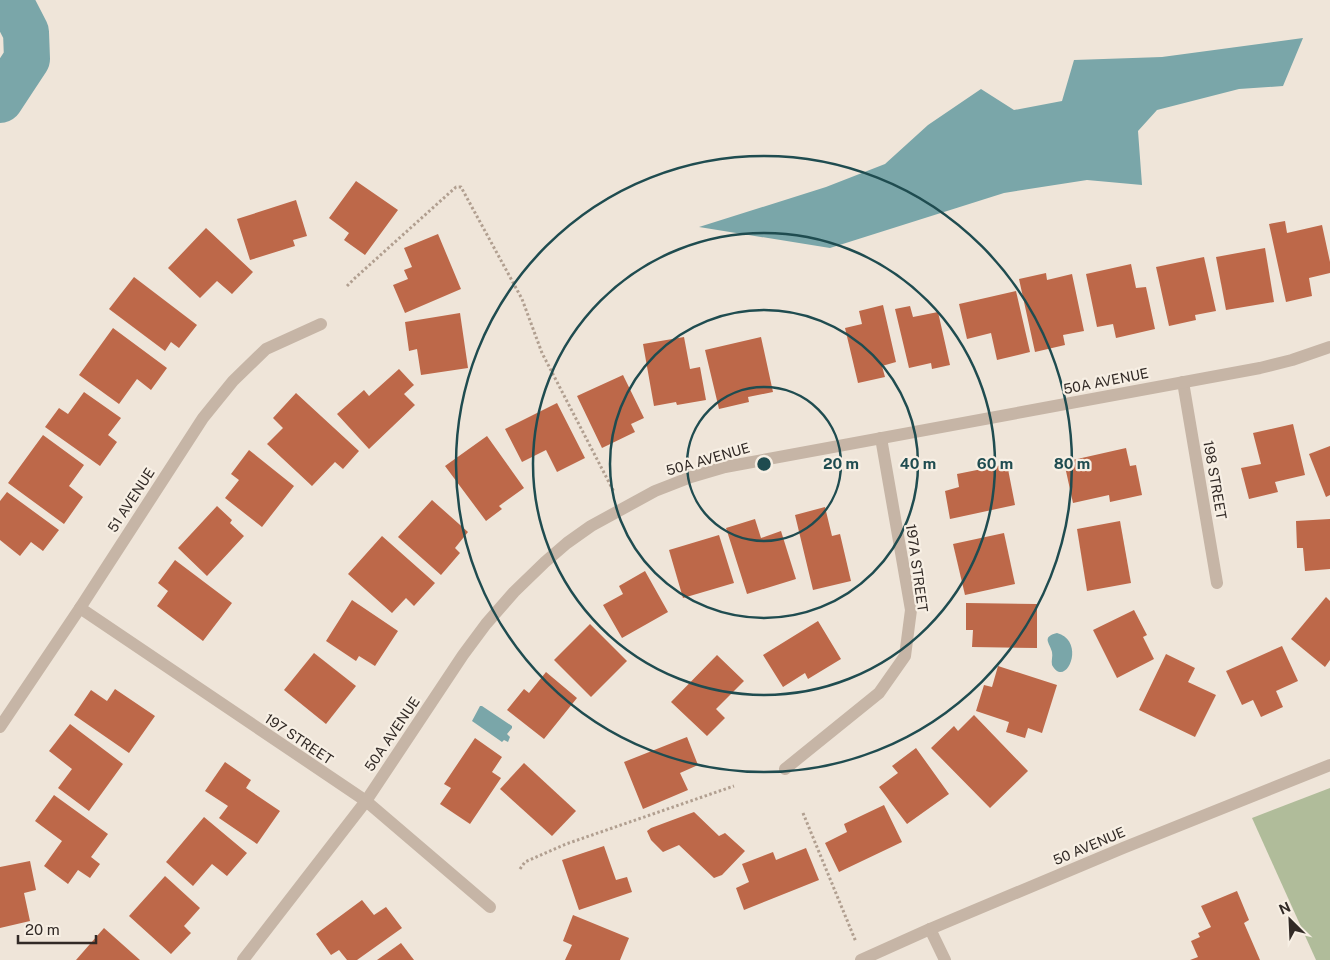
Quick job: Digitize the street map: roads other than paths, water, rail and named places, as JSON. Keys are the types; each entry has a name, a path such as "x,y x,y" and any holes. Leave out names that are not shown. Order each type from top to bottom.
{"street":[{"name":"51 AVENUE","path":"0,727 80,608 203,418 233,381 266,349 321,324"},
{"name":"50A AVENUE","path":"243,960 366,801 463,655 486,624 508,598 567,543 622,508 655,491 691,477 725,467 1260,368 1292,360 1330,347"},
{"name":"198 STREET","path":"1183,382 1217,583"},
{"name":"197A STREET","path":"785,769 878,693 905,656 911,610 881,438"},
{"name":"197 STREET","path":"80,608 366,801 490,907"},
{"name":"50 AVENUE","path":"861,960 1123,848 1330,765"},
{"path":"930,929 944,960"}],"water":[{"path":"1303,38 1283,86 1239,89 1157,110 1138,131 1142,185 1087,180 1004,193 830,248 699,227 826,187 885,164 928,125 981,89 1014,110 1062,101 1074,60 1162,57"},
{"path":"1057,633 1066,638 1071,645 1071,661 1068,668 1063,672 1057,671 1052,665 1052,652 1048,641 1049,636"},
{"path":"480,706 512,726 507,734 510,737 508,742 504,740 502,742 472,721"}],"waterway":[{"path":"0,100 27,59 26,32 8,0"}]}
